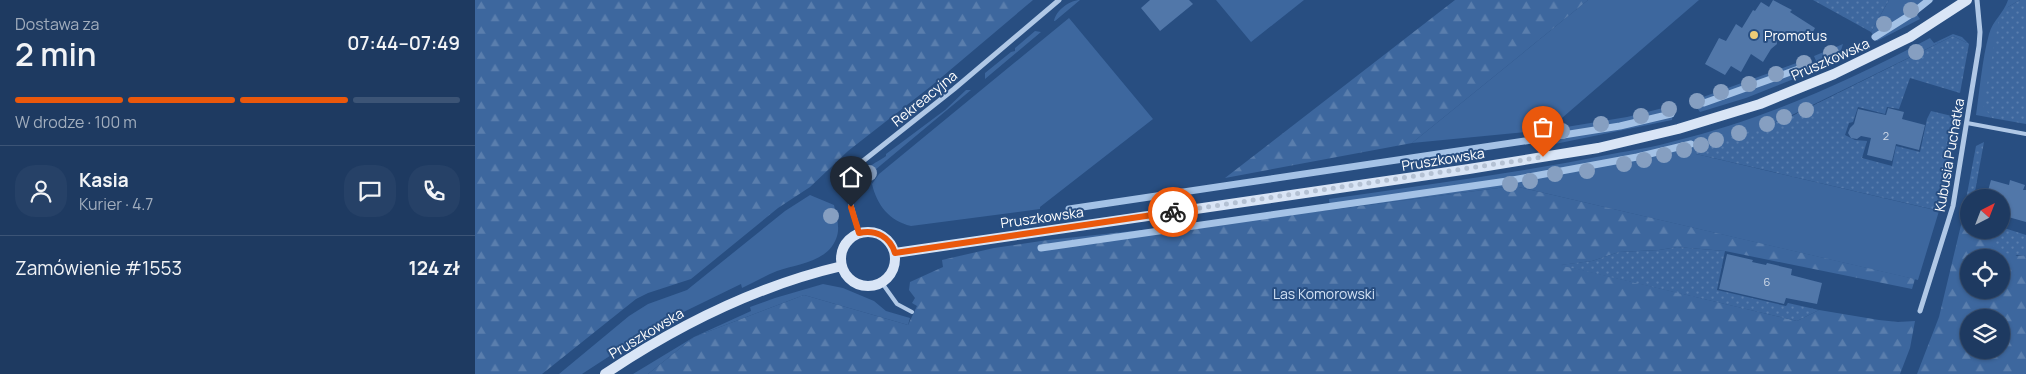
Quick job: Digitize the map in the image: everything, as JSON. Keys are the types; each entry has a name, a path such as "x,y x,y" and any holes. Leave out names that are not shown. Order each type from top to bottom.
{"street":[{"name":"Rekreacyjna","path":"859,233 848,190 851,175 858,165 917,120 1059,0"},
{"name":"Pruszkowska","path":"895,253 1487,166 1598,148 1678,130 1760,104 1857,63 1910,37 1967,0"},
{"name":"Kubusia Puchatka","path":"1920,311 1953,206 1980,39 1977,0"},
{"path":"870,232 881,235 890,243 895,253 896,262 889,278 882,283 870,286 858,284 848,277 842,266 841,254 844,246 852,237 859,233 870,232"},
{"name":"Pruszkowska","path":"605,374 656,341 726,305 795,278 842,266"}],"lane":[{"path":"1967,123 2026,134"},
{"path":"882,283 897,304 912,312"}],"green space":[{"path":"475,0 1033,0 930,87 848,151 810,187 778,208 691,279 648,293 636,299 542,374 475,374"},
{"path":"1080,0 1054,21 1057,13 1064,6"},
{"path":"1216,0 1304,0 1251,42"},
{"path":"1455,0 1588,0 1412,143 1225,178"},
{"path":"1588,0 1699,0 1548,130 1627,117 1675,105 1672,120 1550,145 1547,130 1412,143"},
{"path":"1813,0 1889,0 1871,32"},
{"path":"1889,0 1934,0 1916,13 1920,19 1877,41 1871,32"},
{"path":"2008,0 2020,0 2008,7 1984,106 1992,118 1976,115 1989,34"},
{"path":"2020,0 2026,0 2026,124 1992,118 1983,106 1999,19 2008,7"},
{"path":"1069,18 1153,119 1040,207 1040,209 911,226 903,224 890,216 874,192 872,184 879,174"},
{"path":"1035,31 1041,32 985,79 985,73 1011,52 1015,51 1015,48"},
{"path":"1953,34 1962,37 1969,44 1953,36 1788,117 1696,154 1939,211 1918,280 1514,186 1330,210 1329,199 1541,167 1652,147 1708,132 1774,110 1837,84 1930,38 1934,43"},
{"path":"1953,36 1969,44 1960,93 1910,78 1899,109 1887,107 1885,114 1858,107 1853,122 1849,123 1845,135 1855,140 1867,141 1862,158 1892,166 1896,146 1920,152 1927,119 1931,111 1956,117 1940,211 1696,154 1694,149 1788,118"},
{"path":"1843,44 1838,60 1819,68 1814,56"},
{"path":"1810,58 1809,73 1746,98 1700,112 1692,101"},
{"path":"966,90 971,90 875,170 867,182 861,182 867,169 945,110"},
{"path":"1984,142 1975,189 1968,189 1976,146"},
{"name":"Las Komorowski","path":"1514,186 1915,279 1912,289 1725,251 1677,247 1619,252 1592,261 1561,265 1797,321 1819,310 1879,320 1915,321 1910,348 1900,374 648,374 694,337 804,295 908,325 917,306 912,303 915,298 909,290 910,282 943,267 942,260 994,248 1048,240 1330,210"},
{"path":"810,195 834,205 838,230 832,247 826,253 811,261 777,271 742,288 741,284 659,324 582,374 559,374 629,316 648,304 687,290 785,211"},
{"path":"1960,229 1960,239 1992,239 2006,249 1960,249 1960,299 2010,299 2010,251 2017,256 2026,255 2026,374 1917,374 1939,317"},
{"path":"2010,230 2026,235 2026,255 2010,254 2010,249 1998,249 1987,239 2010,239"},
{"path":"1677,247 1725,251 1717,290 1786,306 1788,303 1819,310 1797,321 1559,265 1592,261 1619,252"},
{"path":"823,284 843,288 874,301 886,311 910,318 908,325 804,295 694,337 751,311 750,307"},
{"path":"694,337 648,374 633,374"}],"building":[{"path":"1150,0 1189,0 1193,4 1160,31 1141,8"},
{"name":"Promotus","path":"1773,0 1792,10 1790,12 1815,28 1808,41 1804,38 1801,43 1780,31 1776,38 1777,44 1771,49 1763,62 1751,54 1741,72 1731,66 1725,75 1705,64 1719,38 1726,41 1736,24 1742,28 1753,10 1755,11 1761,2 1769,7"},
{"path":"1888,108 1904,112 1902,119 1925,125 1919,150 1896,144 1892,161 1867,155 1871,138 1861,136 1857,139 1851,138 1848,133 1854,124 1858,109 1886,115"},
{"path":"1991,180 2009,185 2010,180 2025,185 2023,190 2026,190 2026,222 2010,218 2010,189 1988,189"},
{"path":"1727,254 1753,260 1752,262 1766,265 1767,263 1792,269 1791,275 1822,283 1817,304 1786,298 1784,304 1719,289"}],"waterway":[{"path":"1875,37 1910,15 1929,0"},
{"path":"1704,103 1807,66"},
{"path":"1069,209 1538,139 1620,126 1671,114"},
{"path":"1041,248 1507,181 1637,157 1691,144"}],"way so far":[{"path":"1173,212 1543,157"}],"place":[{"name":"Promotus","path":"1754,35"}],"route":[{"path":"851,207 859,233 874,232 885,237 893,246 895,253 1173,212"}]}
